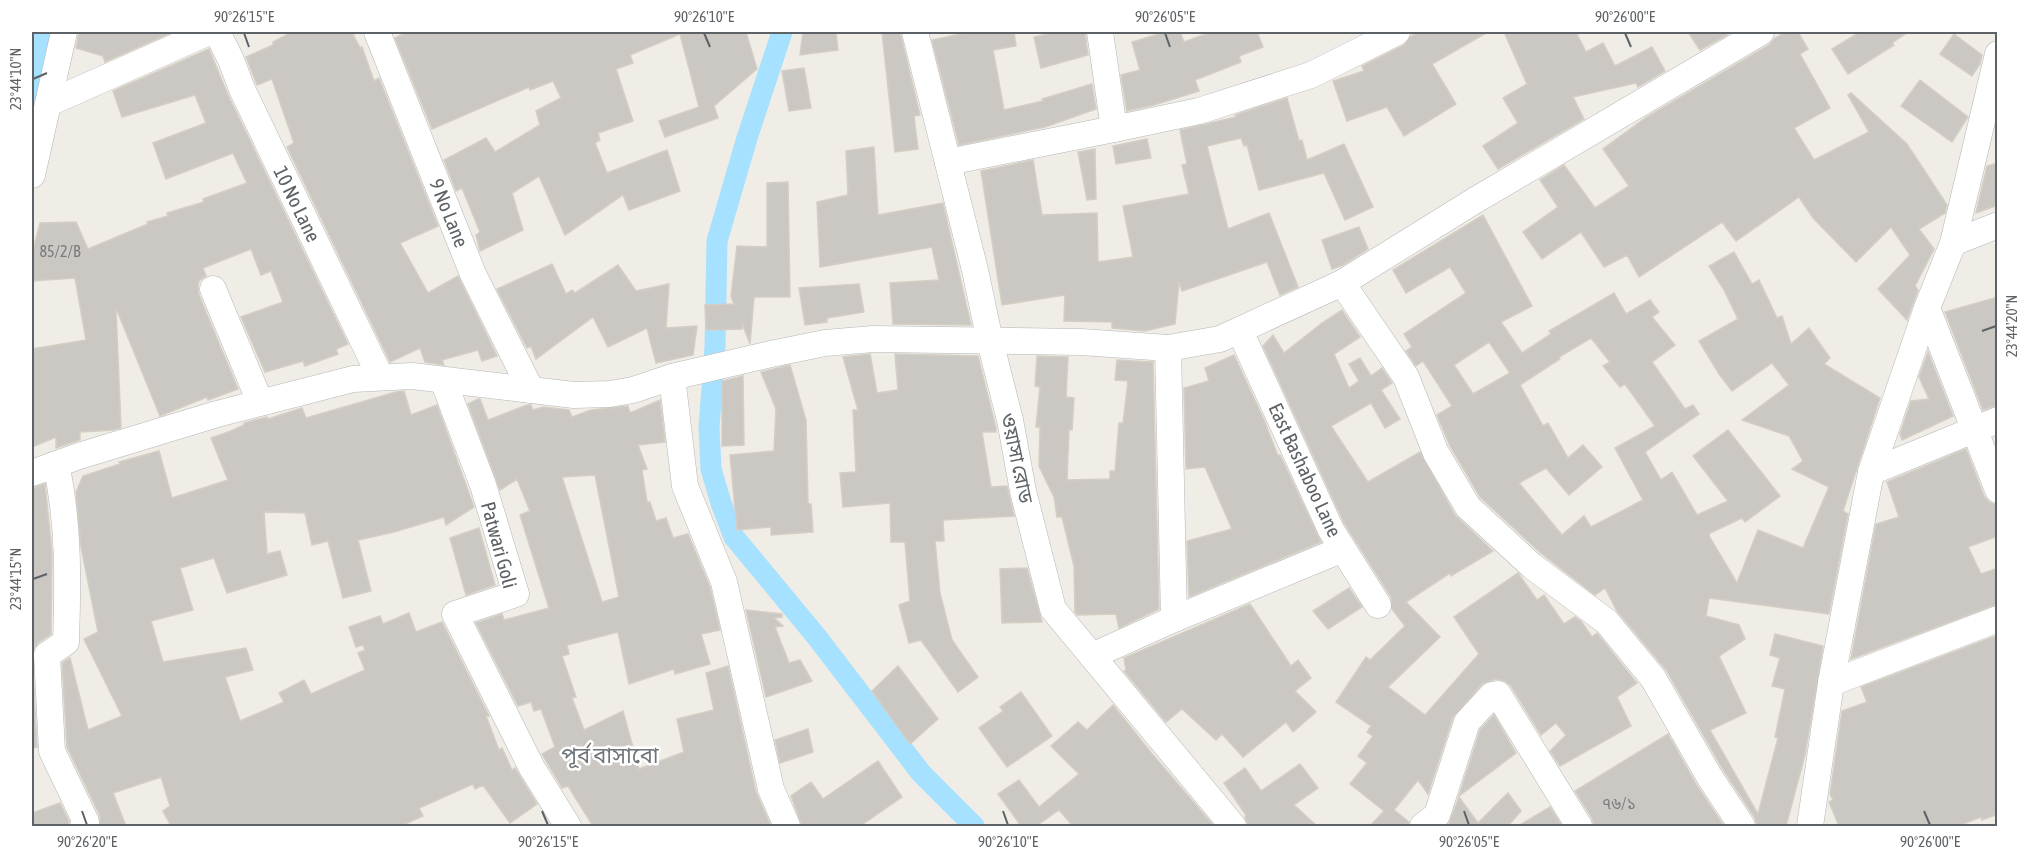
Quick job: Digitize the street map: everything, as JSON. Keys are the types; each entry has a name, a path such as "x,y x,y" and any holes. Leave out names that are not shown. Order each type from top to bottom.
{"street":[{"path":"32,175 64,32"},
{"path":"49,103 210,32"},
{"name":"10 No Lane","path":"217,32 242,89 380,376"},
{"name":"9 No Lane","path":"376,32 474,274 531,390"},
{"name":"ওয়াসা রোড","path":"915,32 975,270 1010,420 1023,491 1053,609 1233,826"},
{"path":"1100,32 1114,129"},
{"path":"948,162 1199,111 1311,75 1397,32"},
{"path":"32,473 217,414 353,379 412,376 574,395 610,394 633,390 698,370 825,343 873,339 1082,342 1168,348 1220,339 1342,283 1735,38 1761,32"},
{"path":"1810,826 1831,683 1871,472 1927,308 1953,243 1998,54"},
{"path":"1953,243 1998,225"},
{"path":"1342,283 1406,377 1436,453 1468,507 1532,566 1607,622 1653,678 1709,777 1742,826"},
{"path":"213,289 260,402"},
{"path":"1927,308 1998,490"},
{"name":"East Bashaboo Lane","path":"1240,331 1332,530 1378,605"},
{"path":"1168,348 1174,619"},
{"path":"672,377 686,486 724,582 771,789 787,826"},
{"name":"Patwari Goli","path":"443,380 483,485 516,594 455,614 532,768 568,826"},
{"path":"1871,472 1998,420"},
{"path":"56,464 65,514 68,571 66,642 47,655 52,751 86,822 82,826"},
{"path":"1092,656 1174,619 1343,549"},
{"path":"1831,683 1998,619"},
{"path":"1423,826 1437,815 1467,722 1492,695 1498,694 1579,826"}],"building":[{"path":"79,32 173,32 105,62 103,56 76,48"},
{"path":"292,32 352,32 360,48 362,47 374,81 379,78 438,226 400,243 428,293 458,276 497,356 482,361 478,350 442,360 444,365 425,362 420,348 390,362 287,147 294,143 272,79 257,85 246,57 273,45 273,42"},
{"path":"407,32 746,32 757,69 714,106 718,118 665,137 659,121 699,107 680,34 630,55 633,63 616,69 633,121 598,133 600,140 595,143 607,173 667,150 680,191 629,210 623,195 565,235 539,176 512,193 523,230 480,251 476,235 480,232 462,188 456,191 444,160 486,138 495,152 540,125 536,111 561,98 553,81 530,90 529,87 432,129 395,38"},
{"path":"803,32 836,32 838,50 800,55"},
{"path":"882,32 900,32 920,115 914,116 918,149 895,152"},
{"path":"965,32 1014,32 1016,46 993,50 1004,110 1043,101 1042,99 1092,84 1096,109 1045,127 959,145 932,40"},
{"path":"1056,32 1085,32 1088,55 1041,68 1034,37"},
{"path":"1166,32 1180,32 1184,42 1211,32 1257,32 1263,47 1239,56 1241,62 1195,80 1199,91 1127,111 1121,75 1140,70 1132,42"},
{"path":"1419,32 1488,32 1432,64 1456,104 1404,136 1387,107 1347,121 1333,81 1364,71 1362,66 1404,45 1411,36"},
{"path":"1504,32 1576,32 1586,52 1603,43 1615,66 1652,47 1665,71 1638,87 1636,83 1573,97 1584,119 1498,169 1483,146 1518,123 1503,98 1527,84"},
{"path":"1688,32 1725,32 1727,35 1700,50"},
{"path":"1786,32 1798,32 1808,49 1800,54 1830,108 1794,128 1814,160 1869,132 1848,95 1851,93 1907,144 1947,205 1945,213 1919,229 1934,249 1915,286 1918,290 1907,320 1878,289 1910,255 1891,227 1856,262 1813,218 1799,197 1736,241 1722,222 1639,277 1627,255 1604,267 1581,232 1542,259 1523,232 1558,207 1540,180 1564,165 1595,208 1629,186 1603,149 1647,117 1769,45 1775,38"},
{"path":"1860,32 1908,32 1892,43 1894,45 1848,74 1832,49"},
{"path":"1954,34 1982,55 1980,64 1972,76 1940,54"},
{"path":"209,49 228,95 348,344 336,349 338,354 305,366 303,361 265,372 241,317 283,302 271,271 261,275 251,249 203,268 206,276 199,281 198,288 238,389 208,400 207,397 160,416 116,308 121,428 80,432 80,440 56,448 56,437 32,447 32,349 86,340 75,278 32,281 32,254 40,223 76,222 88,249 148,224 147,222 168,216 167,213 204,202 203,199 247,183 233,153 166,179 153,143 206,123 195,95 122,117 113,91"},
{"path":"804,68 811,108 789,111 782,71"},
{"path":"1920,80 1968,117 1952,142 1901,106"},
{"path":"1287,98 1307,160 1344,144 1373,207 1345,220 1324,173 1259,190 1247,145 1244,146 1241,138 1207,146 1228,229 1269,213 1298,287 1280,295 1267,262 1182,291 1179,282 1175,324 1145,331 1112,328 1112,322 1064,321 1065,295 1002,305 981,171 1033,160 1042,215 1097,213 1098,262 1133,257 1123,206 1189,194 1182,165 1187,164 1180,130 1236,117 1235,115"},
{"path":"1147,139 1151,158 1116,164 1113,146"},
{"path":"874,147 878,215 943,203 971,325 893,324 890,283 939,280 932,247 820,267 817,202 848,195 846,151"},
{"path":"1095,149 1096,199 1087,200 1078,152"},
{"path":"1998,163 1998,205 1976,213 1987,166"},
{"path":"788,182 790,297 754,297 750,344 742,323 742,329 706,330 705,305 734,304 731,296 737,246 767,247 767,183"},
{"path":"1483,215 1532,306 1501,322 1522,353 1551,334 1549,331 1614,293 1626,314 1650,300 1659,312 1652,317 1675,345 1652,362 1685,409 1693,405 1699,414 1645,452 1661,480 1672,472 1697,515 1728,501 1693,456 1728,430 1780,496 1745,522 1742,518 1710,533 1709,536 1737,583 1758,530 1803,548 1829,487 1792,469 1803,461 1789,436 1742,420 1789,385 1772,363 1732,391 1699,341 1738,319 1709,266 1734,252 1752,284 1759,280 1777,318 1782,316 1791,344 1809,328 1830,358 1824,364 1880,398 1843,511 1848,514 1829,614 1709,598 1706,616 1739,625 1745,639 1719,656 1746,713 1710,730 1758,814 1778,738 1775,737 1785,689 1772,686 1780,658 1770,655 1775,634 1823,646 1805,755 1786,826 1757,826 1755,818 1722,768 1666,670 1617,611 1605,588 1595,595 1542,554 1480,497 1450,446 1437,415 1452,406 1423,361 1416,366 1406,351 1412,347 1404,334 1466,293 1450,267 1406,293 1393,270","holes":["1591,338 1610,362 1603,366 1620,387 1625,384 1655,426 1615,448 1643,500 1591,527 1584,516 1562,535 1519,483 1546,468 1569,495 1602,467 1583,445 1568,458 1548,423 1543,426 1520,385 1560,359 1559,357","1489,342 1510,373 1473,394 1454,365"]},
{"path":"1359,227 1368,249 1343,265 1332,269 1322,240"},
{"path":"552,264 566,294 572,290 575,293 618,265 636,291 669,284 666,328 697,326 693,355 656,363 647,328 608,347 593,317 536,359 531,346 527,348 497,289"},
{"path":"859,284 864,312 827,318 827,322 805,325 799,288"},
{"path":"1998,297 1998,405 1983,410 1945,312"},
{"path":"1342,310 1360,337 1334,354 1349,388 1359,381 1349,364 1360,358 1371,376 1382,368 1392,383 1381,390 1400,419 1385,428 1371,403 1331,426 1368,482 1420,452 1455,515 1493,551 1451,576 1450,573 1406,602 1440,637 1388,687 1425,715 1479,654 1454,617 1518,573 1537,600 1544,595 1564,624 1575,617 1581,621 1592,637 1597,633 1637,683 1617,697 1631,726 1560,766 1550,751 1566,735 1556,723 1541,735 1511,686 1505,681 1496,679 1482,684 1453,717 1428,794 1418,780 1394,810 1409,822 1408,826 1370,826 1384,811 1350,784 1367,763 1358,756 1373,736 1367,732 1371,726 1336,702 1366,657 1370,660 1405,626 1392,609 1391,597 1344,523 1263,346 1273,335 1284,353"},
{"path":"1928,352 1953,416 1902,440 1900,434 1911,401 1929,399 1919,377"},
{"path":"870,354 877,393 898,390 895,354 978,356 996,428 996,432 982,432 991,487 1007,486 1014,516 943,520 944,541 935,541 940,593 952,640 978,677 958,692 921,640 909,643 899,605 910,601 905,542 891,542 890,503 843,507 840,473 856,472 853,410 858,410 843,357"},
{"path":"1234,355 1278,456 1280,455 1321,542 1189,597 1187,541 1232,529 1205,467 1186,469 1184,388 1209,381 1205,368"},
{"path":"1037,356 1068,357 1066,397 1074,398 1072,430 1069,429 1067,480 1110,479 1110,471 1115,471 1119,423 1123,423 1128,381 1115,380 1117,360 1153,362 1159,609 1119,628 1116,614 1077,615 1075,612 1074,566 1062,517 1057,517 1054,497 1039,466 1040,427 1036,427 1040,387 1035,386"},
{"path":"790,365 806,420 808,504 811,504 813,532 771,535 771,527 737,530 730,455 774,451 776,409 761,372"},
{"path":"743,376 744,445 722,446 722,381"},
{"path":"404,391 411,415 437,405 474,507 446,525 444,517 358,540 371,591 343,598 328,541 312,545 305,513 264,512 267,554 280,551 287,575 227,593 214,558 180,568 193,610 151,621 163,662 246,648 253,670 225,677 240,721 284,702 279,693 304,680 311,694 365,670 358,653 365,650 363,645 356,647 349,627 380,616 383,624 409,613 416,632 442,622 489,716 486,716 499,750 502,748 512,770 515,768 537,804 510,823 483,785 475,789 473,784 419,808 423,816 401,826 171,826 163,811 170,806 161,777 113,793 126,826 100,826 100,816 67,747 62,663 70,658 88,730 122,716 84,639 98,632 81,547 76,492 83,476 120,464 119,462 159,451 172,498 228,480 211,438 231,431 244,423 267,417 268,419 302,408 306,418"},
{"path":"480,399 488,420 527,405 531,405 533,410 543,407 569,410 572,417 591,410 628,406 630,413 660,400 665,442 638,445 647,469 642,470 647,502 650,502 656,521 666,518 673,538 688,534 710,587 720,630 701,634 710,664 675,674 674,669 629,684 618,632 567,645 569,654 562,656 576,697 572,698 584,730 623,711 639,769 684,752 677,719 714,710 706,673 728,666 756,792 771,826 593,826 568,786 562,788 542,754 555,747 541,709 534,711 531,702 518,706 476,623 502,614 504,620 549,608 520,515 530,511 517,479 500,490 468,404","holes":["595,475 619,597 602,602 562,477"]},
{"path":"1966,449 1984,496 1989,502 1998,505 1998,536 1968,547 1981,574 1998,568 1998,604 1851,659 1876,524 1899,517 1887,482"},
{"path":"45,484 52,553 51,634 38,643 32,655 32,488"},
{"path":"479,528 495,585 466,595 450,538"},
{"path":"1027,568 1042,622 1002,623 1000,569"},
{"path":"1349,588 1362,607 1328,629 1313,611"},
{"path":"1250,604 1291,666 1298,660 1311,678 1295,691 1316,712 1293,732 1286,722 1243,757 1222,734 1216,740 1182,709 1166,722 1124,671 1126,670 1124,658"},
{"path":"746,610 782,614 782,617 774,618 783,626 775,627 789,663 800,660 812,681 766,697"},
{"path":"1998,635 1998,814 1982,820 1981,817 1958,826 1839,826 1829,802 1833,800 1830,794 1842,711 1867,702 1861,687"},
{"path":"32,655 37,747 32,748"},
{"path":"898,666 938,719 910,744 872,691"},
{"path":"1021,692 1052,736 1007,767 979,728 1003,711 1000,707"},
{"path":"1113,705 1214,826 1073,826 1059,810 1036,826 1018,825 1019,823 998,794 1019,780 1039,807 1079,774 1051,746 1078,722 1087,730"},
{"path":"1494,715 1516,753 1459,796 1480,730"},
{"path":"808,729 813,752 780,763 775,740"},
{"path":"1668,734 1696,784 1724,826 1594,826 1592,818 1575,791"},
{"path":"878,761 902,797 860,826 802,826 791,796 811,782 823,799"},
{"path":"1300,764 1318,788 1294,805 1317,826 1248,826 1246,815 1224,783 1245,768 1261,791"},
{"path":"1508,793 1521,811 1508,826 1452,826 1449,823 1459,797 1478,823"},
{"path":"60,803 69,821 68,826 32,826 32,813"},
{"path":"1550,807 1562,826 1518,826"}],"waterway":[{"path":"32,91 45,32"},
{"path":"782,32 747,138 717,241 715,347 709,428 711,469 734,537 816,636 921,773 974,826"}],"district":[{"name":"পূর্ব বাসাবো","path":"610,755"}]}
